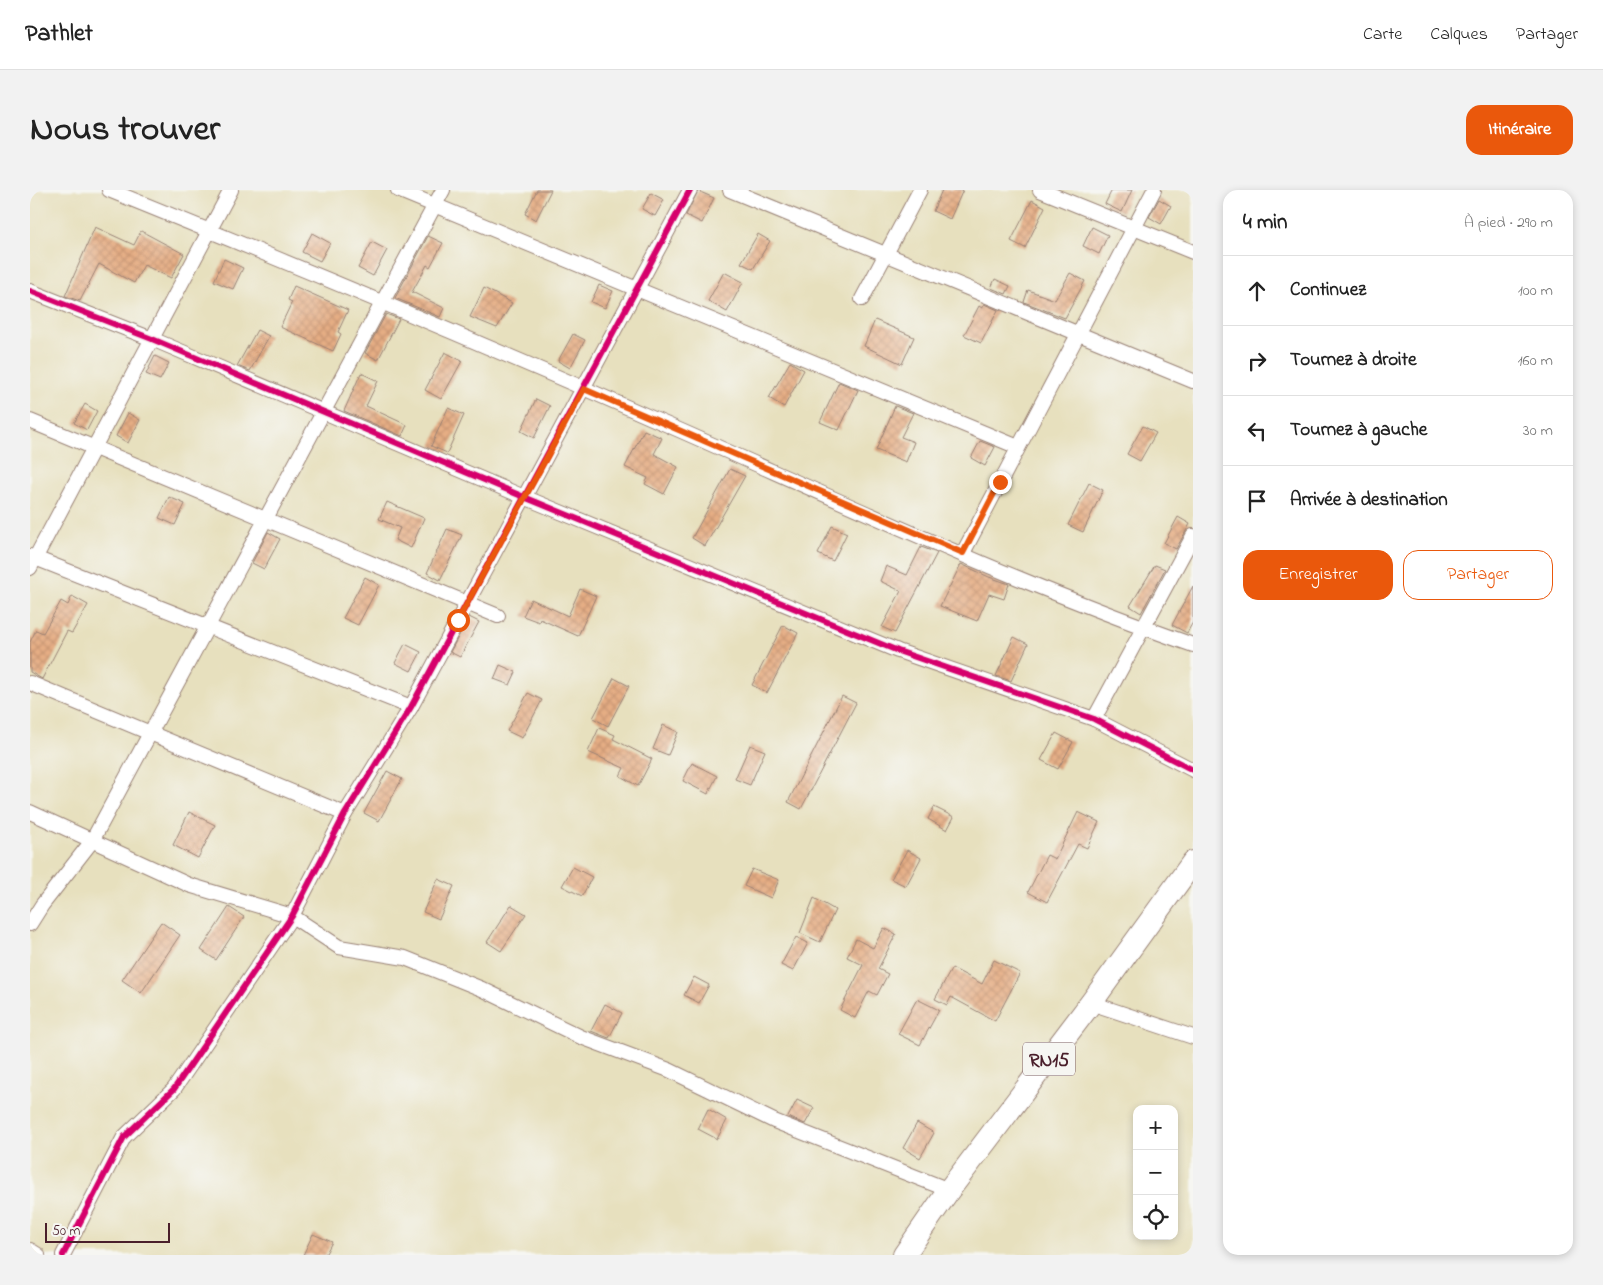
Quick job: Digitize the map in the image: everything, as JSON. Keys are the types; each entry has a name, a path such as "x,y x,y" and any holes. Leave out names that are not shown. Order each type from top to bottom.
{"main road":[{"name":"RN15","path":"904,1255 949,1190 1091,1004 1193,862"}],"street":[{"path":"109,190 383,301 963,553 1144,627 1193,644"},
{"path":"231,190 32,561 208,626 411,707"},
{"path":"398,190 1018,447"},
{"path":"30,924 42,905 92,841 443,190"},
{"path":"63,1255 124,1137 174,1088 292,916 345,814 411,707 690,190"},
{"path":"730,190 1193,381"},
{"path":"862,299 920,190"},
{"path":"1040,190 1193,252"},
{"path":"963,553 1076,334 1154,190"},
{"path":"30,291 152,339 524,497 898,651 1094,719 1193,770"},
{"path":"30,421 498,616"},
{"path":"1094,719 1193,536"},
{"path":"30,683 345,814"},
{"path":"30,812 189,885 292,916 339,947 405,958 465,982 581,1037 669,1070 774,1121 949,1190"},
{"path":"1091,1004 1193,1038"},
{"path":"30,1250 38,1255"}],"building":[{"path":"537,190 551,190 536,220 525,214"},
{"path":"942,190 963,190 950,219 933,211"},
{"path":"1112,190 1132,190 1122,212 1105,204"},
{"path":"698,191 714,198 702,223 686,215"},
{"path":"651,193 664,200 655,216 642,209"},
{"path":"1159,199 1171,206 1161,224 1149,217"},
{"path":"1032,200 1045,207 1025,248 1011,241"},
{"path":"95,227 134,245 141,231 184,254 171,278 144,265 134,283 99,264 80,301 65,296"},
{"path":"1092,227 1108,235 1099,254 1083,246"},
{"path":"312,233 330,243 320,261 302,252"},
{"path":"758,234 770,241 753,269 741,263"},
{"path":"428,236 443,243 430,267 427,265 412,292 444,308 440,317 395,298"},
{"path":"372,242 387,250 373,276 358,268"},
{"path":"224,259 243,268 233,289 214,281"},
{"path":"724,272 743,282 727,312 708,301"},
{"path":"1070,273 1085,281 1065,318 1024,302 1028,290 1055,300"},
{"path":"995,279 1010,286 1006,294 991,288"},
{"path":"599,285 613,291 605,308 591,302"},
{"path":"294,286 348,310 338,332 341,334 333,351 280,327 292,302 288,300"},
{"path":"484,288 512,303 497,328 470,317"},
{"path":"984,304 998,310 981,343 964,335 979,306 982,308"},
{"path":"386,314 399,319 378,360 365,353"},
{"path":"875,320 914,337 902,364 864,346"},
{"path":"257,330 269,336 250,371 237,366"},
{"path":"573,334 585,340 570,368 558,361"},
{"path":"445,352 462,361 441,399 425,390"},
{"path":"155,356 169,363 160,380 146,374"},
{"path":"790,362 804,370 784,407 769,398"},
{"path":"361,373 378,381 366,406 407,425 402,436 344,411"},
{"path":"839,382 858,390 839,430 820,422"},
{"path":"536,399 550,406 534,438 521,431"},
{"path":"85,404 97,411 87,430 74,423"},
{"path":"895,406 913,413 901,437 914,442 906,462 876,450"},
{"path":"448,408 464,415 447,453 431,446"},
{"path":"128,413 140,420 128,443 116,436"},
{"path":"1143,426 1156,433 1140,461 1127,454"},
{"path":"644,430 662,438 654,454 678,467 664,494 645,484 648,478 625,467"},
{"path":"980,441 995,447 985,466 971,458"},
{"path":"730,469 745,476 705,546 692,538"},
{"path":"1089,483 1103,490 1083,532 1068,525"},
{"path":"169,497 185,504 175,525 159,518"},
{"path":"387,502 424,518 411,548 395,540 400,528 379,519"},
{"path":"1178,517 1190,524 1176,549 1164,543"},
{"path":"832,526 847,533 833,561 818,554"},
{"path":"447,529 462,535 440,580 427,573"},
{"path":"268,532 280,539 264,569 252,563"},
{"path":"921,547 937,553 895,633 882,627 901,591 880,581 886,566 907,575"},
{"path":"961,564 1009,584 1004,599 989,594 977,621 940,606"},
{"path":"1155,565 1165,569 1141,613 1130,606"},
{"path":"365,577 379,585 358,625 343,618"},
{"path":"1193,586 1193,622 1187,633 1172,625"},
{"path":"580,589 596,596 578,636 540,619 539,622 523,616 531,599 568,616"},
{"path":"72,596 88,605 72,633 67,631 42,679 30,672 30,642 36,630 43,633 61,601 68,605"},
{"path":"469,617 479,622 460,657 450,652"},
{"path":"783,625 798,633 767,693 752,685"},
{"path":"1014,637 1028,644 1011,681 996,676"},
{"path":"405,644 421,652 411,671 395,663"},
{"path":"500,665 516,672 510,685 494,679"},
{"path":"614,678 629,686 608,726 593,718"},
{"path":"528,693 542,700 522,738 507,731"},
{"path":"842,696 856,703 801,809 788,802"},
{"path":"663,725 678,732 668,755 653,749"},
{"path":"599,728 615,735 613,739 652,759 638,786 620,776 624,768 588,752"},
{"path":"1056,733 1073,742 1058,769 1041,760"},
{"path":"750,745 765,751 750,785 735,779"},
{"path":"692,763 717,776 708,794 683,781"},
{"path":"387,771 402,779 379,821 364,813"},
{"path":"934,807 954,817 947,830 928,819"},
{"path":"189,812 215,825 198,858 173,845"},
{"path":"1078,812 1099,822 1087,848 1078,844 1047,902 1028,892 1047,855 1055,859"},
{"path":"907,850 921,858 906,886 891,879"},
{"path":"573,867 592,877 582,896 562,886"},
{"path":"752,869 779,880 771,898 744,886"},
{"path":"438,879 454,886 439,919 423,912"},
{"path":"814,898 835,910 820,942 800,933"},
{"path":"511,905 526,914 501,951 487,942"},
{"path":"229,907 244,917 216,960 201,950"},
{"path":"161,922 180,935 141,993 122,980"},
{"path":"884,928 896,934 878,969 888,974 877,995 869,991 855,1018 840,1010 863,965 847,957 856,939 873,948"},
{"path":"796,937 808,943 793,971 781,965"},
{"path":"994,960 1020,973 995,1021 951,997 947,1005 935,999 952,968 982,984"},
{"path":"694,977 709,985 699,1003 684,995"},
{"path":"917,999 939,1010 920,1045 898,1034"},
{"path":"605,1004 622,1013 609,1038 591,1031"},
{"path":"797,1100 814,1108 805,1124 788,1117"},
{"path":"708,1109 727,1120 717,1139 698,1129"},
{"path":"917,1123 934,1133 920,1158 903,1148"},
{"path":"313,1234 332,1242 325,1255 303,1255"}],"cycle path":[{"path":"63,1255 124,1137 174,1089 292,916 345,814 411,707 690,190"},
{"path":"30,291 152,339 524,497 898,651 1094,719 1193,770"}],"route":[{"path":"458,620 584,389 903,529 963,553 1000,482"}]}
